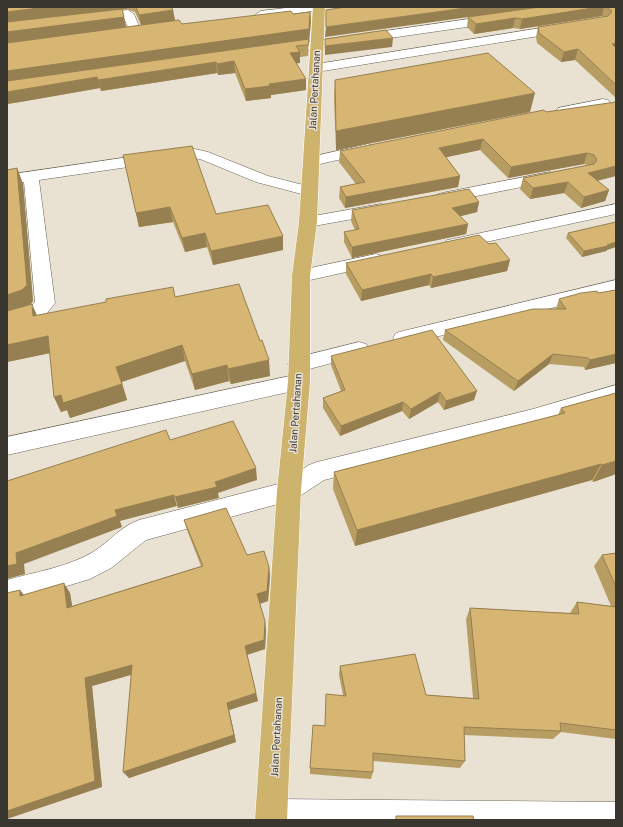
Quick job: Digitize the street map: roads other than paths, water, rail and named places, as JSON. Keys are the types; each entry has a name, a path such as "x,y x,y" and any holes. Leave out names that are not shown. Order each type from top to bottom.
{"main road":[{"name":"Jalan Pertahanan","path":"272,818 289,491 298,373 301,276 308,222 317,45 322,11"}],"street":[{"path":"250,16 322,11"},
{"path":"270,51 511,17"},
{"path":"82,22 131,18 136,31"},
{"path":"317,68 582,26"},
{"path":"120,33 151,29"},
{"path":"549,114 603,103"},
{"path":"311,161 378,147"},
{"path":"7,180 190,153 203,155 262,179 310,191"},
{"path":"426,201 563,174"},
{"path":"7,321 37,312 45,303 31,176"},
{"path":"308,222 396,207"},
{"path":"439,247 616,209"},
{"path":"301,276 393,256"},
{"path":"7,446 298,373 380,344 616,286"},
{"path":"7,592 81,571 102,560 139,531 289,491 318,472 533,418 616,393"},
{"path":"272,818 616,818"}]}
